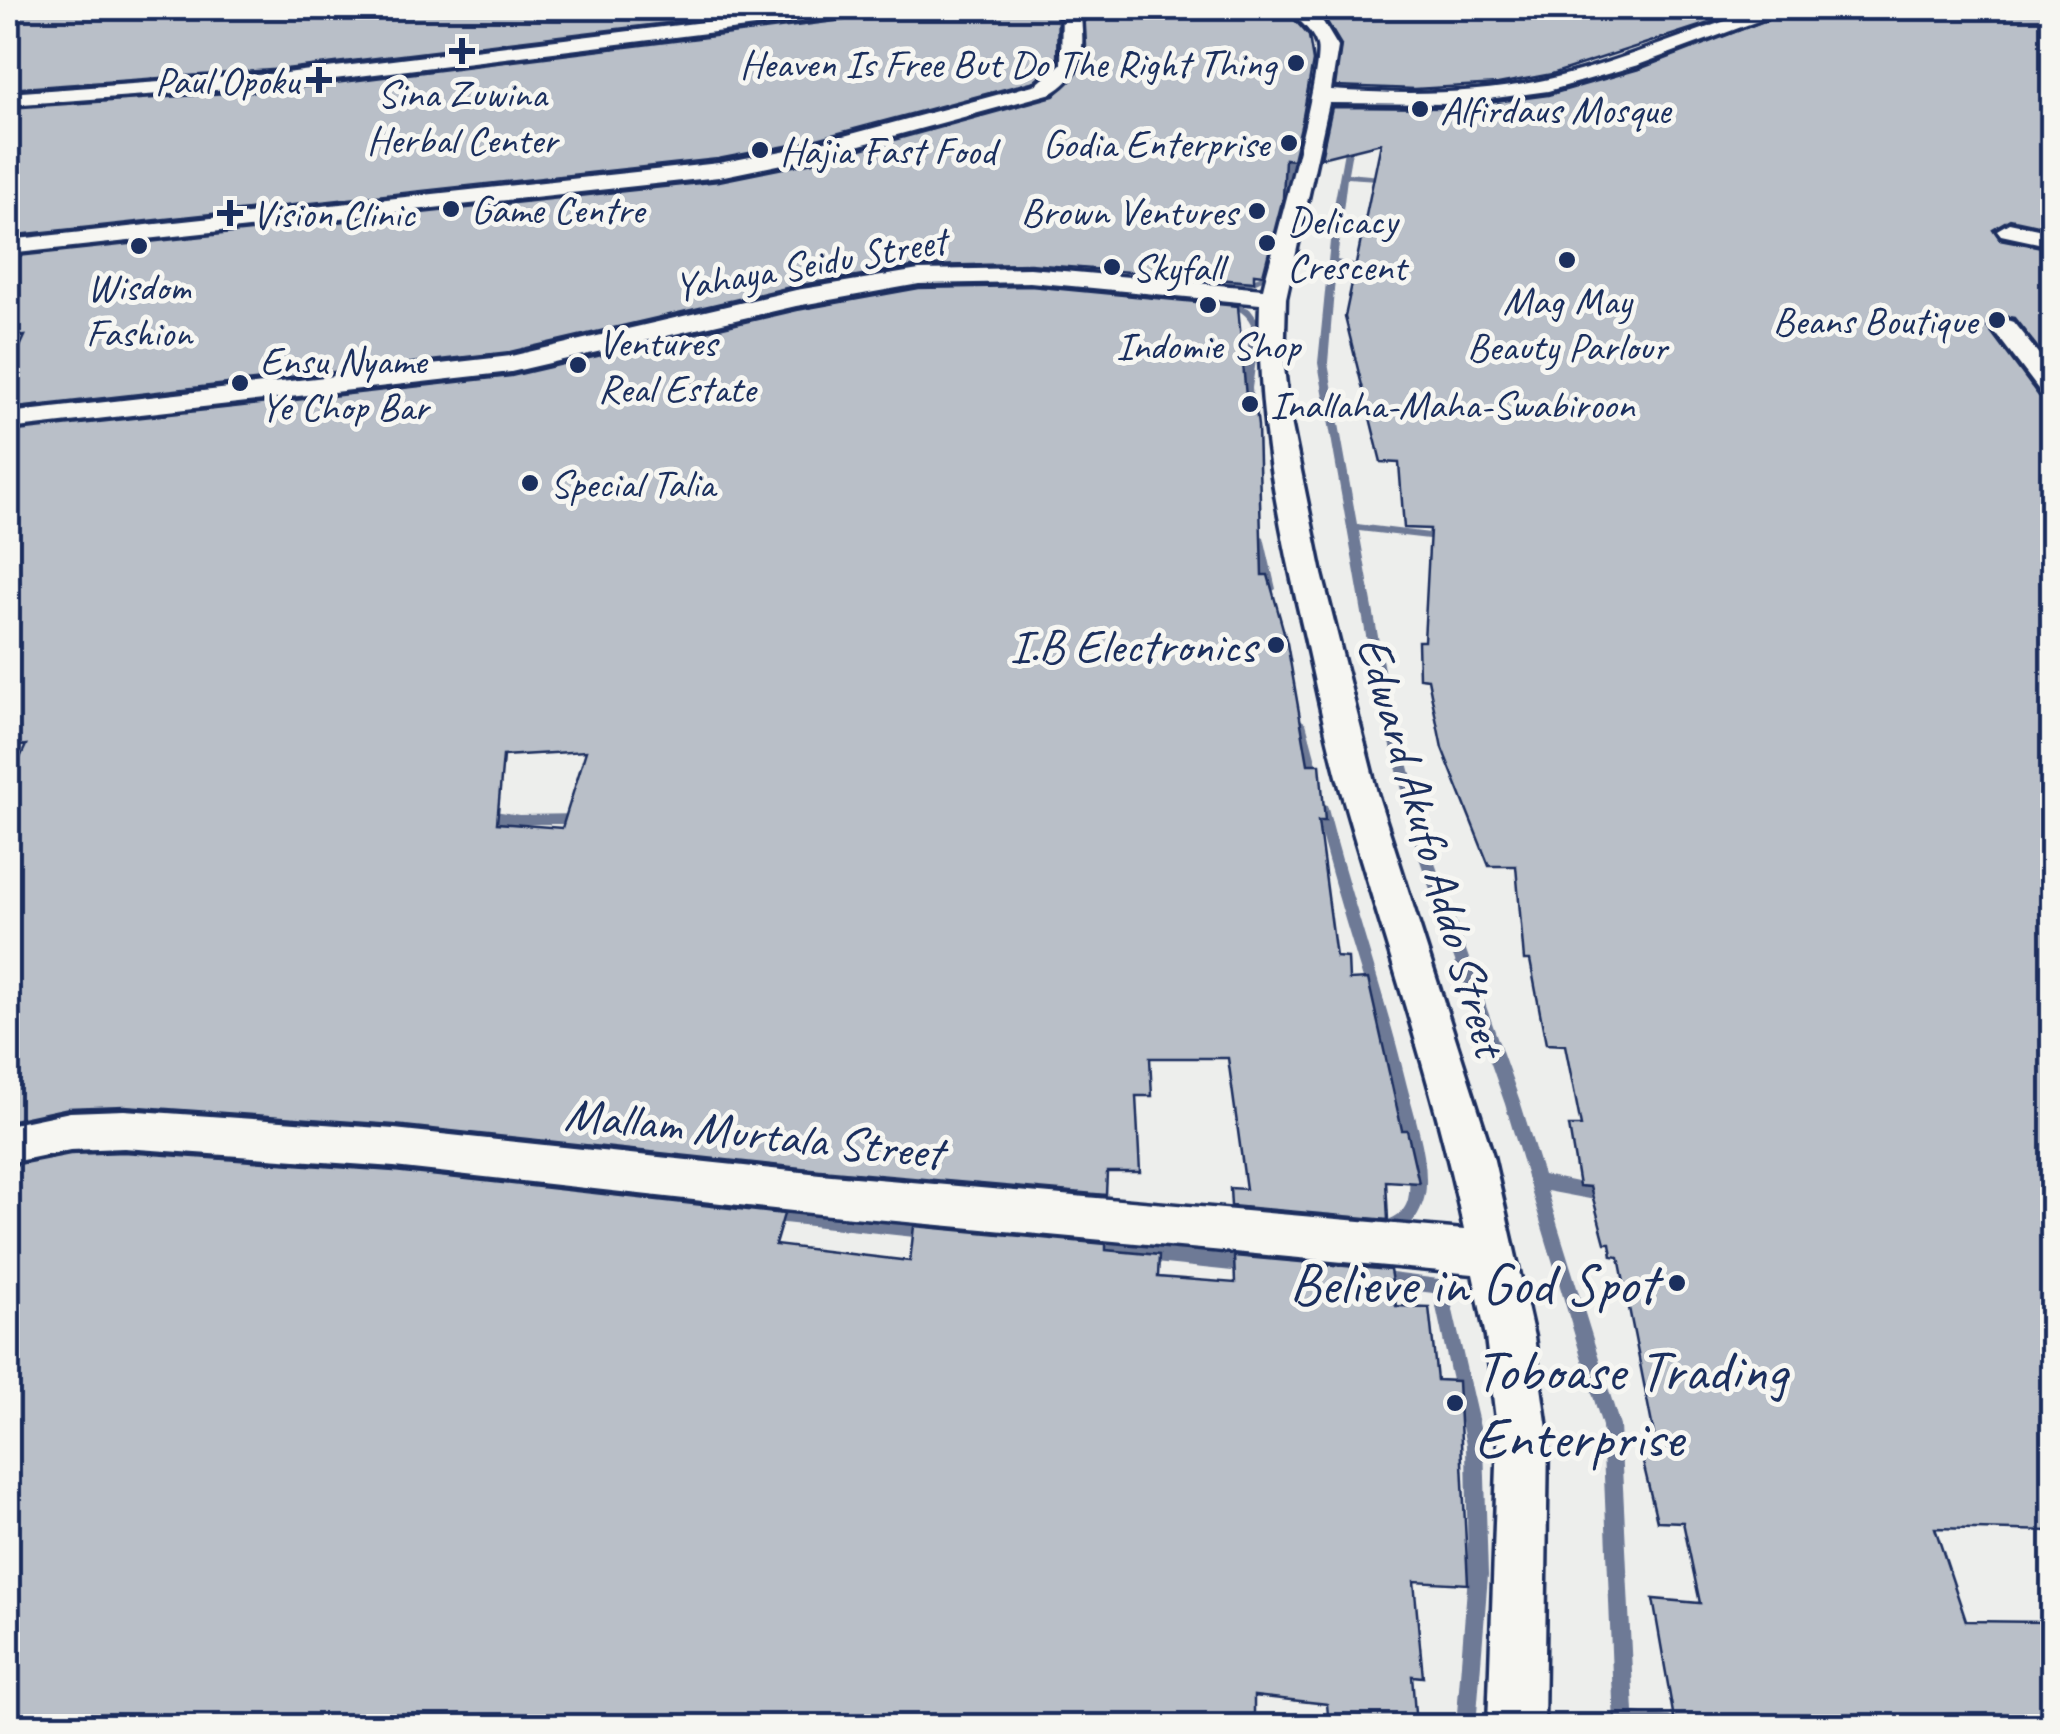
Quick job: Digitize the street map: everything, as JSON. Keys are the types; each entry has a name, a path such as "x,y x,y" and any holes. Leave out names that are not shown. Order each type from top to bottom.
{"street":[{"path":"8,99 286,79 860,8"},
{"path":"8,247 720,170 804,153 978,110 1056,85 1068,76 1072,64 1071,8"},
{"name":"Edward Akufo Addo Street","path":"1297,8 1316,26 1328,47 1332,96 1273,298 1270,366 1275,412 1306,574 1359,793 1471,1156 1510,1338 1523,1436 1516,1726"},
{"path":"1332,96 1424,100 1576,78 1784,8"},
{"path":"2009,230 2052,239"},
{"name":"Yahaya Seidu Street","path":"8,421 511,364 796,298 920,277 1030,275 1273,298"},
{"path":"2004,327 2052,388"},
{"name":"Mallam Murtala Street","path":"8,1144 70,1132 124,1129 394,1148 820,1194 1490,1254"}],"building":[{"path":"8,8 791,8 286,69 8,89"},
{"path":"1058,8 1057,62 1035,81 802,143 718,159 8,236 8,108 286,89 860,18 871,11"},
{"path":"1084,8 1284,8 1309,36 1313,61 1302,122 1293,160 1285,159 1283,198 1263,275 1254,274 1254,282 1030,264 918,266 795,286 510,352 8,409 8,373 25,336 8,338 8,257 719,181 813,162 1054,96 1081,68 1086,46"},
{"path":"1312,8 1755,8 1552,74 1498,84 1415,89 1335,86 1341,45 1326,20"},
{"path":"1797,8 2052,8 2052,228 2010,219 1993,229 2000,239 2052,249 2052,366 2014,318 2002,316 1987,326 2039,396 2052,403 2052,1531 1935,1528 1966,1621 2052,1622 2052,1726 1772,1726 1674,1719 1653,1599 1700,1603 1683,1522 1657,1521 1640,1450 1657,1450 1619,1257 1612,1256 1610,1243 1605,1243 1590,1187 1579,1186 1569,1126 1581,1126 1565,1045 1546,1044 1530,960 1524,960 1516,866 1489,866 1442,748 1428,679 1419,678 1418,641 1424,641 1430,529 1404,528 1399,463 1381,462 1345,317 1381,143 1321,158 1332,107 1450,108 1548,95 1639,69"},
{"path":"1030,286 1238,306 1247,408 1256,409 1258,426 1262,575 1268,575 1287,643 1308,764 1320,764 1325,821 1318,821 1336,957 1348,958 1349,980 1368,979 1402,1130 1407,1130 1419,1183 1386,1181 1388,1220 1231,1206 1230,1188 1246,1189 1228,1058 1150,1058 1152,1096 1136,1096 1140,1172 1107,1172 1106,1195 820,1170 394,1125 124,1106 69,1108 8,1121 8,784 26,745 11,747 15,738 8,738 8,432 511,376 797,310 919,288","holes":["586,751 562,828 497,823 503,756"]},
{"path":"124,1152 394,1171 784,1214 775,1245 910,1261 914,1226 1106,1244 1106,1250 1159,1255 1158,1277 1235,1283 1234,1256 1390,1270 1396,1306 1429,1307 1437,1380 1458,1381 1468,1584 1414,1581 1423,1677 1412,1676 1416,1726 1329,1726 1327,1704 1254,1696 1254,1726 8,1726 8,1166 70,1154"}],"waterway":[{"path":"848,13 889,8"},
{"path":"1061,8 1062,32"},
{"path":"1039,96 1059,89 1078,74 1080,11 1084,8"},
{"path":"1698,31 1764,8"},
{"path":"1497,97 1555,90 1779,18"},
{"path":"337,78 757,26"},
{"path":"1343,175 1362,71"},
{"path":"1472,91 1569,75"},
{"path":"8,106 216,90"},
{"path":"1378,108 1446,102"},
{"path":"932,125 984,111"},
{"path":"1281,198 1293,145"},
{"path":"1332,262 1343,175"},
{"path":"1343,175 1392,179"},
{"path":"8,256 423,209"},
{"path":"1166,281 1247,284 1264,277 1269,248"},
{"path":"1332,262 1374,270"},
{"path":"1332,262 1323,363 1352,527"},
{"path":"750,296 893,270 966,264"},
{"path":"1008,264 1135,278"},
{"path":"906,291 1016,285 1221,300 1232,304 1246,311 1256,324 1247,388 1250,426"},
{"path":"591,339 690,309"},
{"path":"92,419 462,380 616,352"},
{"path":"8,410 323,377"},
{"path":"1352,527 1446,538"},
{"path":"1352,527 1378,670 1425,855 1513,1104 1611,1426 1624,1726"},
{"path":"1258,537 1270,589"},
{"path":"1300,723 1314,779"},
{"path":"1320,805 1397,1075 1416,1159 1418,1182 1413,1209 1396,1225 1380,1229"},
{"path":"483,814 519,820 580,819"},
{"path":"8,1126 83,1109 160,1113"},
{"path":"208,1153 306,1165"},
{"path":"1537,1181 1611,1196"},
{"path":"765,1213 933,1231"},
{"path":"1088,1248 1251,1265"},
{"path":"1377,1279 1440,1286 1475,1445 1478,1575 1466,1726"},
{"path":"1624,1721 1669,1726"}],"place":[{"name":"Sina Zuwina Herbal Center","path":"462,51"},
{"name":"Heaven Is Free But Do The Right Thing","path":"1296,63"},
{"name":"Paul Opoku","path":"319,80"},
{"name":"Alfirdaus Mosque","path":"1420,109"},
{"name":"Godia Enterprise","path":"1289,143"},
{"name":"Hajia Fast Food","path":"760,150"},
{"name":"Game Centre","path":"451,209"},
{"name":"Brown Ventures","path":"1257,211"},
{"name":"Vision Clinic","path":"230,213"},
{"name":"Delicacy Crescent","path":"1267,243"},
{"name":"Wisdom Fashion","path":"139,246"},
{"name":"Mag May Beauty Parlour","path":"1567,260"},
{"name":"Skyfall","path":"1112,267"},
{"name":"Indomie Shop","path":"1208,305"},
{"name":"Beans Boutique","path":"1997,320"},
{"name":"Ventures Real Estate","path":"578,365"},
{"name":"Ensu Nyame Ye Chop Bar","path":"240,383"},
{"name":"Inallaha-Maha-Swabiroon","path":"1250,404"},
{"name":"Special Talia","path":"530,483"},
{"name":"I.B Electronics","path":"1276,645"},
{"name":"Believe in God Spot","path":"1677,1283"},
{"name":"Toboase Trading Enterprise","path":"1455,1403"}]}
